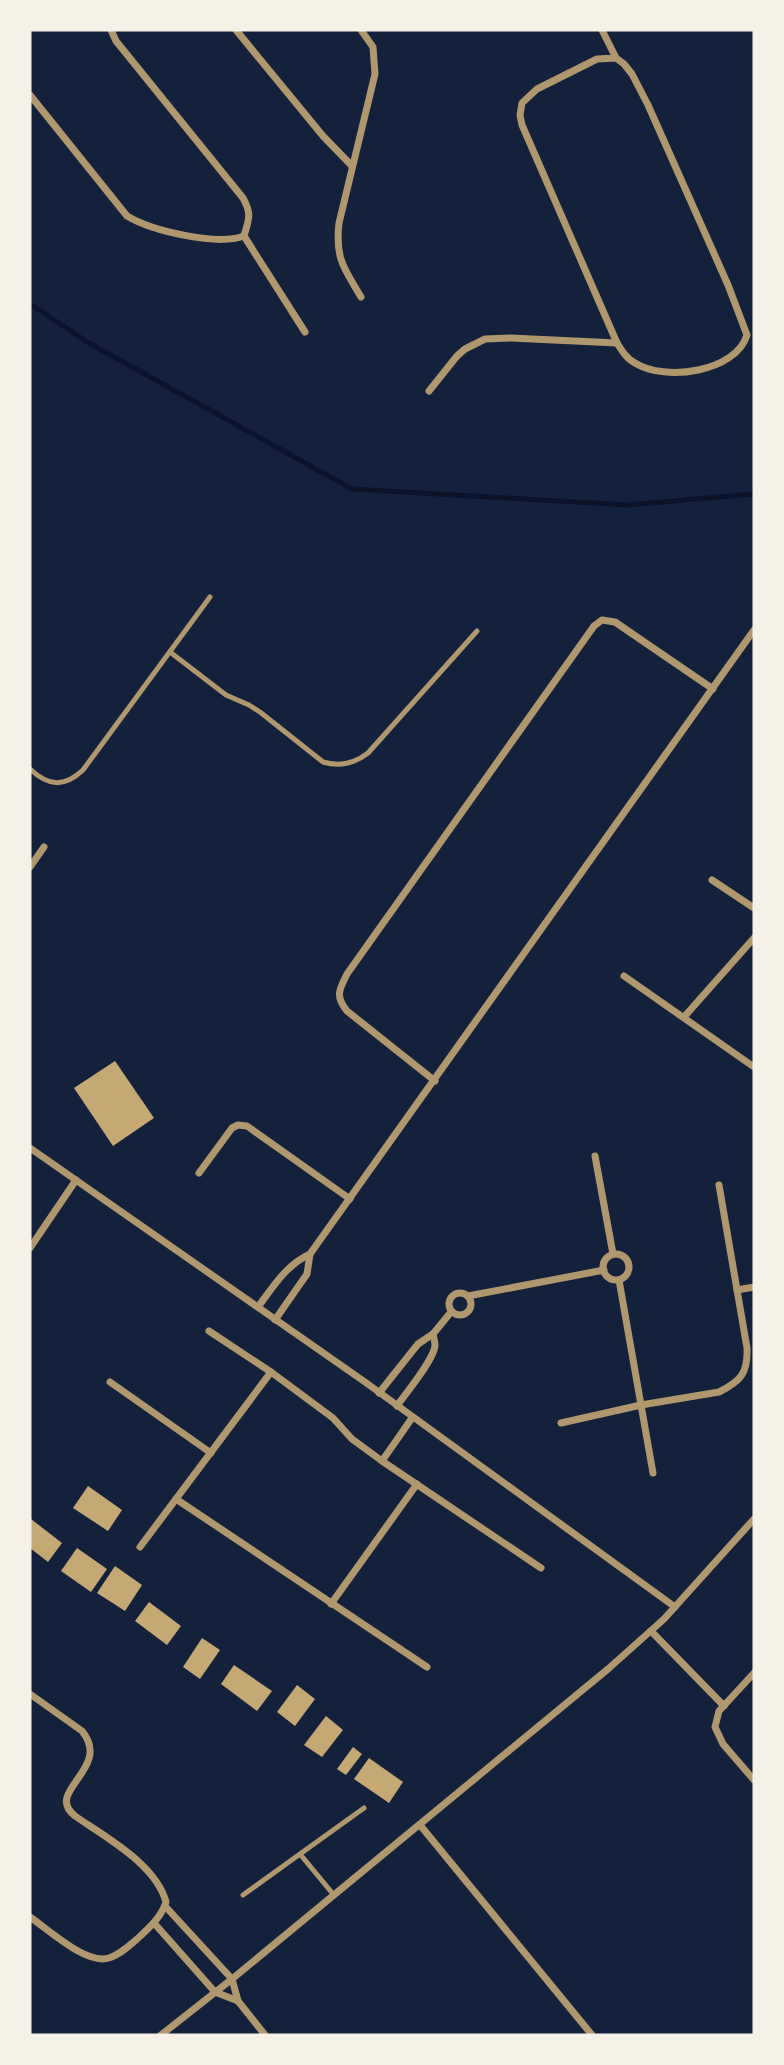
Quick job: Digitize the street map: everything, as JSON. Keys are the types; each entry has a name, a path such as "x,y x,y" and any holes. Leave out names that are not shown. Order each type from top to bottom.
{"street":[{"path":"111,30 116,41 249,207 250,214 244,236 305,332"},
{"path":"236,30 323,136 352,166"},
{"path":"361,30 373,47 375,74 339,223 337,251 361,298"},
{"path":"602,30 616,58 632,74 648,105 747,335 740,350 733,356 701,369 687,372 653,370 632,362 623,353 520,115 522,103 537,89 597,59 616,58"},
{"path":"30,94 127,216 150,227 202,237 230,239 244,236"},
{"path":"429,391 457,356 485,339 617,343"},
{"path":"435,1081 347,1011 339,996 341,986 530,715 594,626 602,620 615,622 713,689"},
{"path":"258,1307 283,1273 310,1254 754,631"},
{"path":"30,867 44,847"},
{"path":"712,880 754,908"},
{"path":"684,1017 754,938"},
{"path":"624,976 754,1067"},
{"path":"199,1173 232,1128 238,1125 247,1126 350,1199"},
{"path":"30,1148 379,1393 675,1607"},
{"path":"595,1156 613,1254"},
{"path":"30,1248 76,1180"},
{"path":"561,1423 641,1405 719,1392 741,1377 747,1366 747,1348 719,1185"},
{"path":"275,1320 307,1274 310,1254"},
{"path":"613,1254 622,1255 628,1262 627,1275 620,1280 612,1280 604,1270 604,1263 613,1254"},
{"path":"468,1296 604,1270"},
{"path":"620,1280 653,1473"},
{"path":"737,1290 754,1287"},
{"path":"463,1293 468,1296 471,1300 469,1310 461,1315 452,1312 448,1302 454,1294 463,1293"},
{"path":"379,1393 418,1344 433,1334 452,1312"},
{"path":"209,1331 333,1418 352,1439 382,1461 541,1568"},
{"path":"397,1406 432,1353 435,1346 433,1334"},
{"path":"140,1547 271,1373"},
{"path":"110,1382 211,1453"},
{"path":"382,1461 412,1418"},
{"path":"331,1604 417,1484"},
{"path":"176,1499 427,1667"},
{"path":"161,2035 651,1632 754,1519"},
{"path":"651,1632 724,1706"},
{"path":"754,1673 724,1706 716,1718 715,1727 718,1735 754,1780"},
{"path":"30,1694 82,1731 88,1739 91,1754 65,1797 66,1807 136,1859 159,1886 165,1906 232,1979 238,2001 265,2035"},
{"path":"419,1825 592,2035"},
{"path":"30,1917 83,1955 106,1959 117,1954 154,1923 165,1906"},
{"path":"154,1923 215,1992 238,2001"}],"lane":[{"path":"30,769 46,782 65,782 75,778 210,597"},
{"path":"170,652 226,695 260,712 323,762 349,764 368,753 477,631"},
{"path":"243,1895 364,1808"},
{"path":"300,1854 333,1894"}],"building":[{"path":"115,1061 154,1118 113,1146 74,1088"},
{"path":"88,1486 122,1510 108,1531 73,1508"},
{"path":"31,1519 62,1543 48,1562 30,1548"},
{"path":"77,1548 107,1569 91,1592 61,1571"},
{"path":"115,1566 142,1585 125,1611 97,1593"},
{"path":"149,1602 181,1626 167,1645 135,1621"},
{"path":"202,1638 220,1650 200,1679 183,1667"},
{"path":"234,1665 272,1691 257,1711 221,1684"},
{"path":"297,1685 315,1699 295,1726 277,1712"},
{"path":"326,1716 343,1730 322,1757 304,1745"},
{"path":"353,1747 362,1754 346,1775 337,1769"},
{"path":"369,1758 403,1782 389,1803 354,1779"}],"waterway":[{"path":"30,304 89,343 352,489 627,505 754,494"}]}
